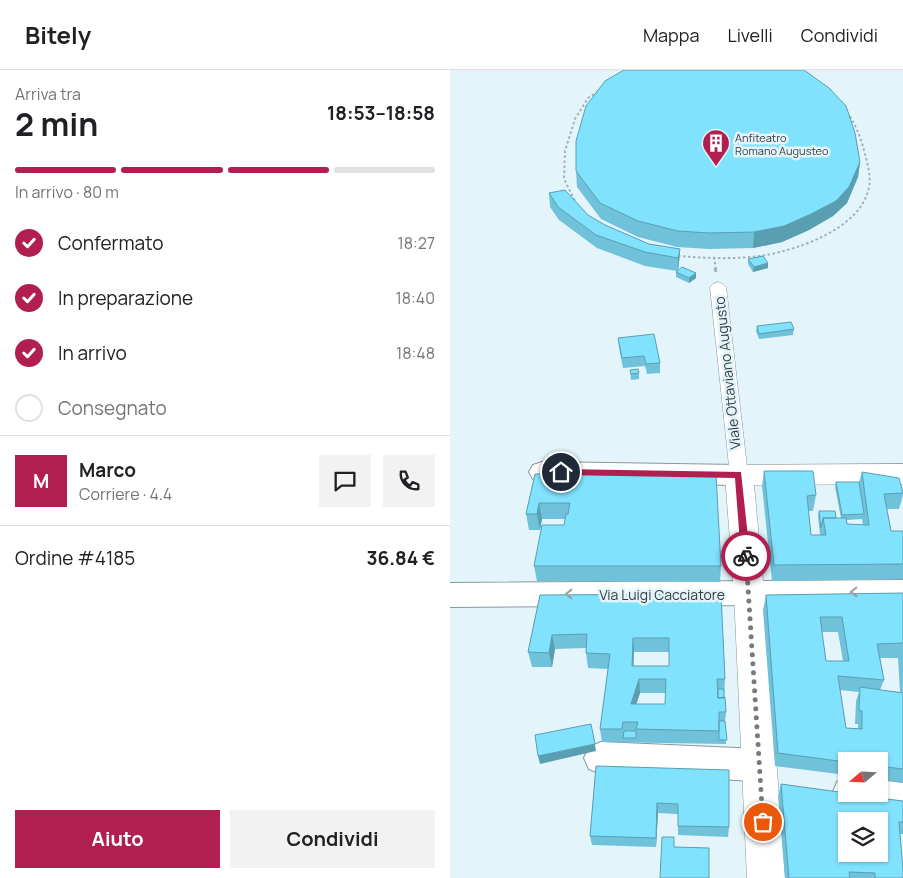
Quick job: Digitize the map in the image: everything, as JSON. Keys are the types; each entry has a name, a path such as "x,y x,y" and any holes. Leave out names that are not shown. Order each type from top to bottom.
{"street":[{"name":"Viale Ottaviano Augusto","path":"718,287 739,475 749,593 804,786 766,878"},
{"path":"542,472 739,475 903,474"},
{"name":"Via Luigi Cacciatore","path":"450,595 903,592"},
{"path":"601,758 903,800"}],"path":[{"path":"577,206 564,179 565,151 574,119 588,98 601,89"},
{"path":"677,256 750,258 791,248 821,237 851,219 866,197 870,174 858,127 844,108"}],"building":[{"name":"Anfiteatro Romano Augusteo","path":"624,70 804,70 829,88 846,106 855,133 860,162 849,187 836,201 811,214 784,226 754,232 709,233 678,231 638,221 600,203 576,171 576,141 586,106 605,81"},
{"path":"565,190 588,215 605,225 649,244 680,249 678,258 645,252 596,235 558,207 549,193"},
{"path":"763,256 768,263 754,267 748,259"},
{"path":"682,267 696,273 689,278 676,272"},
{"path":"791,322 794,329 759,334 757,326"},
{"path":"654,334 660,363 646,364 644,356 622,358 618,338"},
{"path":"638,369 639,373 631,374 630,370"},
{"path":"764,471 813,471 816,495 807,496 811,535 826,535 823,518 846,518 847,524 869,525 862,472 899,478 903,493 884,494 891,531 903,531 903,564 774,565"},
{"path":"535,474 716,474 721,566 534,566 542,525 564,525 570,503 539,503 537,514 526,514"},
{"path":"836,482 859,482 864,514 842,515"},
{"path":"819,511 835,511 836,518 823,518 821,528"},
{"path":"903,593 903,643 877,644 884,680 838,676 846,728 862,729 862,711 859,710 860,687 903,693 903,769 888,767 888,752 838,752 838,761 778,753 766,595","holes":["820,617 842,617 849,661 826,661"]},
{"path":"721,594 725,679 717,679 718,698 725,697 726,712 719,712 719,731 636,729 638,722 623,722 622,729 600,729 610,654 586,653 587,634 552,635 549,653 528,652 540,595","holes":["633,638 669,638 669,666 632,666","639,679 666,679 665,704 631,704"]},
{"path":"718,689 724,689 724,698 718,698"},
{"path":"719,721 725,721 727,740 719,740"},
{"path":"591,724 595,744 538,756 535,735"},
{"path":"624,731 636,731 636,738 623,738"},
{"path":"596,766 729,770 729,827 678,826 678,804 657,803 656,838 590,836"},
{"path":"781,784 838,792 838,802 888,802 888,799 903,801 903,822 899,822 903,878 875,878 875,873 849,872 850,878 789,878"},
{"path":"662,837 674,837 674,847 709,848 709,878 660,878"}],"way so far":[{"path":"746,556 763,822"}],"place":[{"name":"Anfiteatro Romano Augusteo","path":"716,167"}],"route":[{"path":"561,472 739,475 746,556"}]}
